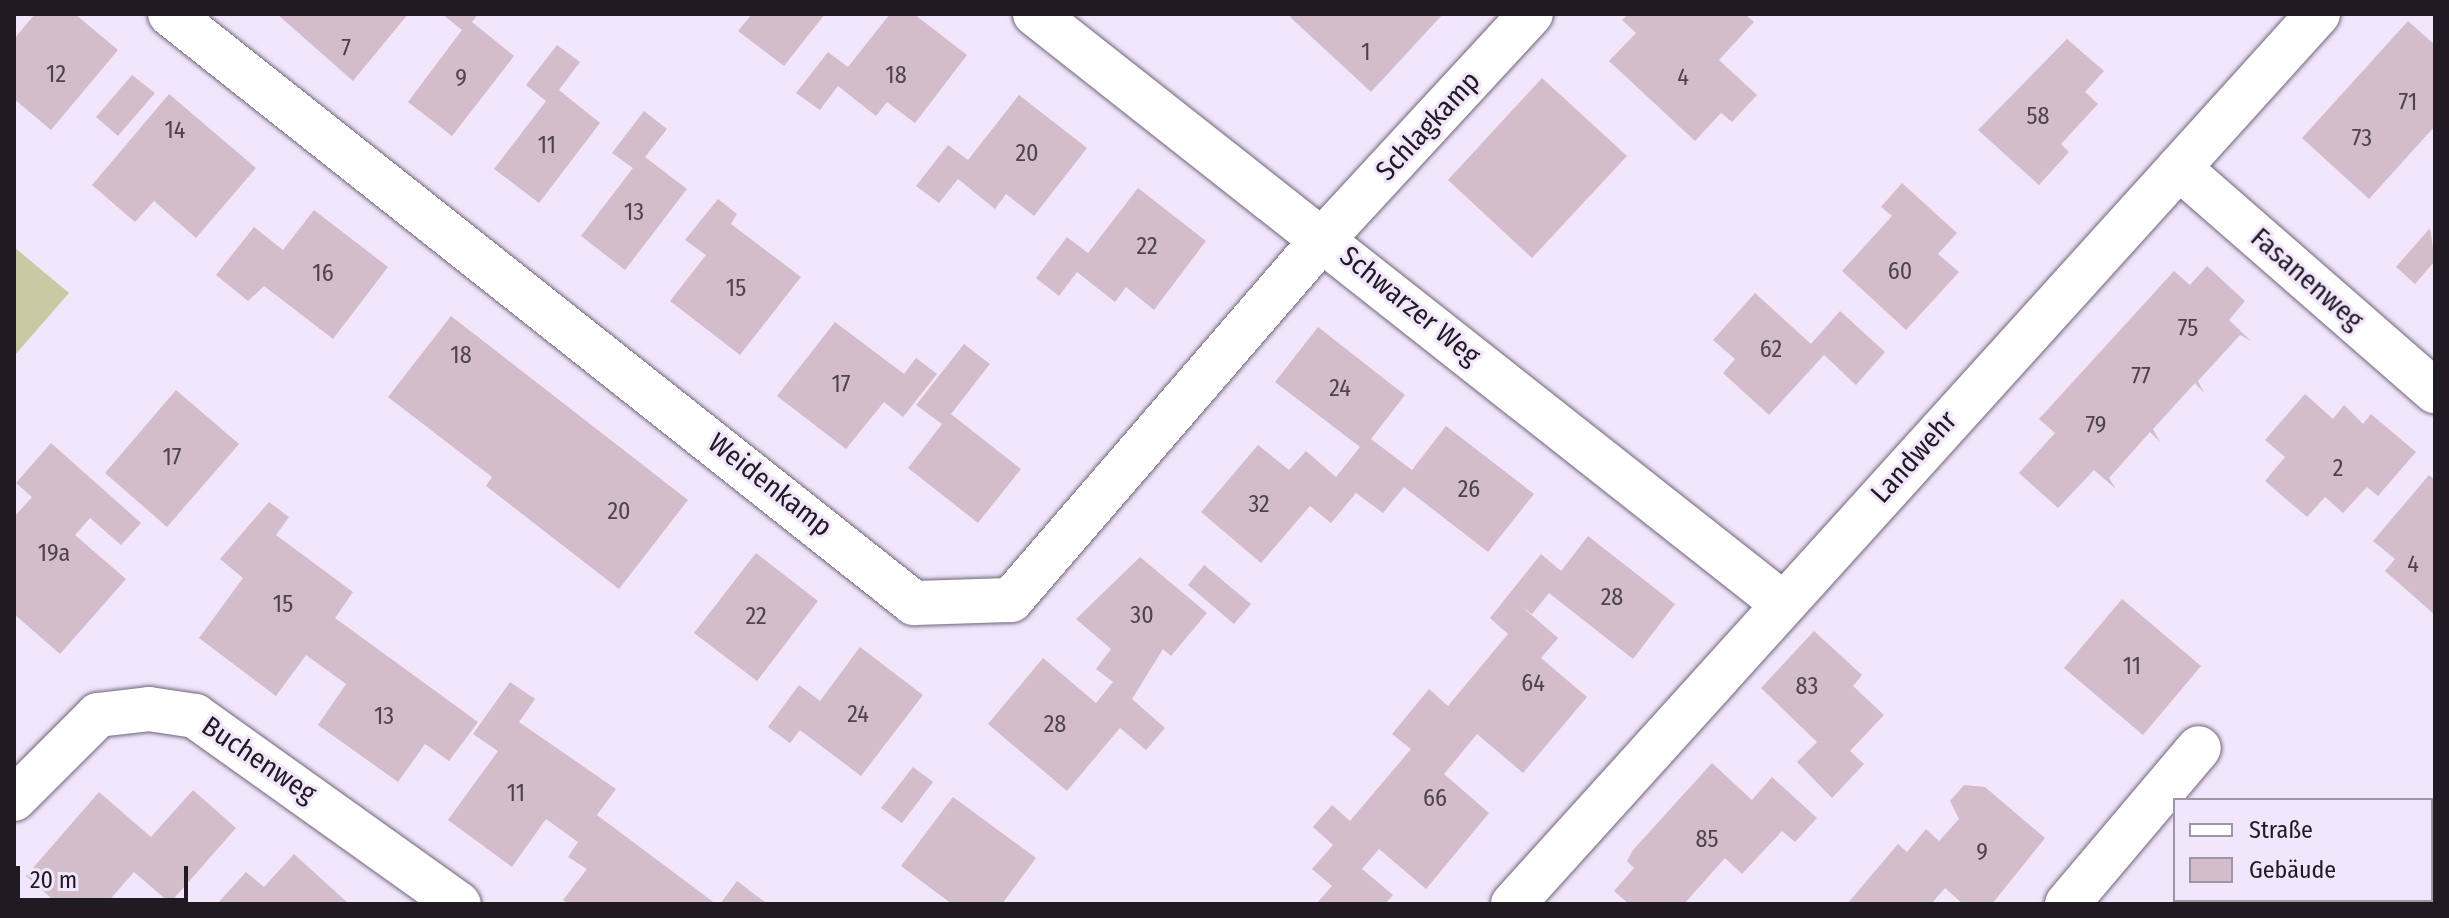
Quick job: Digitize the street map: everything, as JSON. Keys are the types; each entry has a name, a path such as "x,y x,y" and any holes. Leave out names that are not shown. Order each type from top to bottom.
{"street":[{"name":"Weidenkamp","path":"170,14 914,603 1011,600 1324,238"},
{"name":"Schwarzer Weg","path":"1035,14 1324,238 1781,602"},
{"name":"Schlagkamp","path":"1324,238 1531,14"},
{"name":"Landwehr","path":"1513,904 1781,602 2318,14"},
{"name":"Fasanenweg","path":"2179,168 2435,391"},
{"name":"Buchenweg","path":"14,799 98,715 149,709 195,716 459,904"},
{"path":"2067,904 2199,748"}],"green space":[{"path":"14,247 69,293 14,356"}],"building":[{"path":"35,14 75,14 118,50 51,130 14,99 14,39"},
{"path":"277,14 408,14 353,81"},
{"path":"442,14 478,14 472,22 514,56 452,136 408,102 462,30"},
{"path":"752,14 825,14 784,66 738,31"},
{"path":"890,14 914,14 967,55 915,123 887,102 876,116 838,86 820,110 796,93 828,52 848,67"},
{"path":"1293,14 1443,14 1371,92 1290,17"},
{"path":"1628,14 1745,14 1754,22 1719,60 1757,95 1732,122 1721,113 1695,141 1609,61 1636,33 1622,20"},
{"path":"2408,21 2435,45 2435,126 2369,199 2302,138"},
{"path":"2067,39 2104,71 2085,92 2098,104 2061,144 2069,152 2039,185 1978,130"},
{"path":"557,45 580,62 559,90 600,123 539,203 494,169 546,101 526,85"},
{"path":"132,75 155,93 118,136 96,117"},
{"path":"1542,78 1627,156 1532,258 1448,180"},
{"path":"169,94 256,168 196,238 154,201 135,222 92,185"},
{"path":"1019,95 1087,148 1034,216 1006,194 995,209 958,179 939,203 916,186 948,145 968,160"},
{"path":"644,111 667,129 645,157 687,189 625,270 581,236 633,168 612,153"},
{"path":"1902,183 1957,233 1938,254 1959,272 1906,330 1842,271 1892,216 1881,207"},
{"path":"1138,188 1206,241 1154,310 1126,287 1115,302 1077,272 1059,296 1036,278 1067,237 1088,253"},
{"path":"718,199 737,214 731,224 801,277 740,355 670,301 706,255 685,240"},
{"path":"314,210 388,267 333,339 264,286 248,301 216,275 254,227 283,250"},
{"path":"2430,228 2435,261 2415,284 2396,267"},
{"path":"2207,266 2245,301 2229,320 2251,341 2240,335 2198,381 2204,393 2195,383 2153,429 2160,442 2150,432 2109,478 2116,489 2094,470 2058,508 2019,473 2055,433 2039,419 2174,271 2190,285"},
{"path":"1755,293 1811,344 1840,311 1885,352 1856,385 1824,355 1769,415 1723,373 1735,359 1713,340"},
{"path":"451,316 688,500 619,589 486,486 492,477 388,397"},
{"path":"835,322 904,374 916,358 937,374 903,417 884,402 846,449 777,396"},
{"path":"1318,327 1405,395 1371,439 1412,470 1446,426 1534,494 1488,552 1404,487 1383,513 1356,493 1331,523 1310,506 1261,563 1201,512 1258,445 1289,470 1306,451 1336,477 1360,447 1275,382"},
{"path":"964,344 990,364 951,414 1021,469 978,523 908,468 942,424 916,405"},
{"path":"176,390 239,444 167,527 105,473"},
{"path":"2305,394 2333,419 2344,405 2363,424 2371,414 2416,452 2378,496 2367,487 2343,513 2325,497 2307,517 2265,481 2285,457 2265,440"},
{"path":"51,443 141,523 121,545 90,518 75,535 126,579 60,654 14,614 14,517 32,497 16,483"},
{"path":"2429,475 2435,480 2435,615 2385,571 2395,559 2373,541"},
{"path":"269,502 289,517 276,535 353,592 335,618 478,722 449,761 425,744 398,782 318,725 346,684 306,655 276,696 199,638 243,578 220,559"},
{"path":"1588,536 1675,604 1633,659 1549,593 1532,614 1521,606 1558,638 1541,658 1587,697 1523,773 1477,734 1444,774 1489,813 1426,889 1379,849 1362,869 1393,895 1385,904 1316,904 1332,886 1312,869 1333,845 1313,827 1332,805 1350,821 1411,749 1392,734 1429,689 1448,706 1508,634 1490,618 1541,554 1561,571"},
{"path":"756,553 818,601 757,681 694,633"},
{"path":"1140,557 1207,613 1171,656 1163,649 1132,699 1165,728 1146,750 1120,728 1067,791 988,724 1043,658 1096,703 1113,682 1096,669 1111,649 1076,619"},
{"path":"1204,565 1251,604 1234,624 1188,585"},
{"path":"2122,599 2201,666 2143,735 2064,668"},
{"path":"1814,631 1862,675 1853,686 1884,715 1850,751 1864,764 1832,798 1797,762 1817,742 1761,688"},
{"path":"860,647 923,695 861,776 800,730 790,743 768,727 799,685 820,701"},
{"path":"510,682 535,699 519,722 616,789 597,815 716,904 568,904 563,900 587,869 568,857 578,842 546,819 512,867 448,820 498,751 473,734"},
{"path":"1712,763 1752,800 1772,777 1817,818 1795,842 1782,831 1742,874 1725,858 1684,904 1629,904 1614,891 1634,868 1627,861 1633,850"},
{"path":"913,767 933,782 902,823 881,808"},
{"path":"1964,785 1985,787 2045,838 1992,904 1963,904 1945,888 1931,904 1847,904 1898,844 1907,852 1926,829 1939,841 1959,819 1950,801"},
{"path":"193,790 236,828 170,903 134,872 106,904 58,904 26,876 99,792 151,837"},
{"path":"953,797 1036,858 1002,904 952,904 901,866"},
{"path":"294,854 349,904 217,904 246,872 264,887"},
{"path":"737,881 758,897 768,904 720,904"}]}
